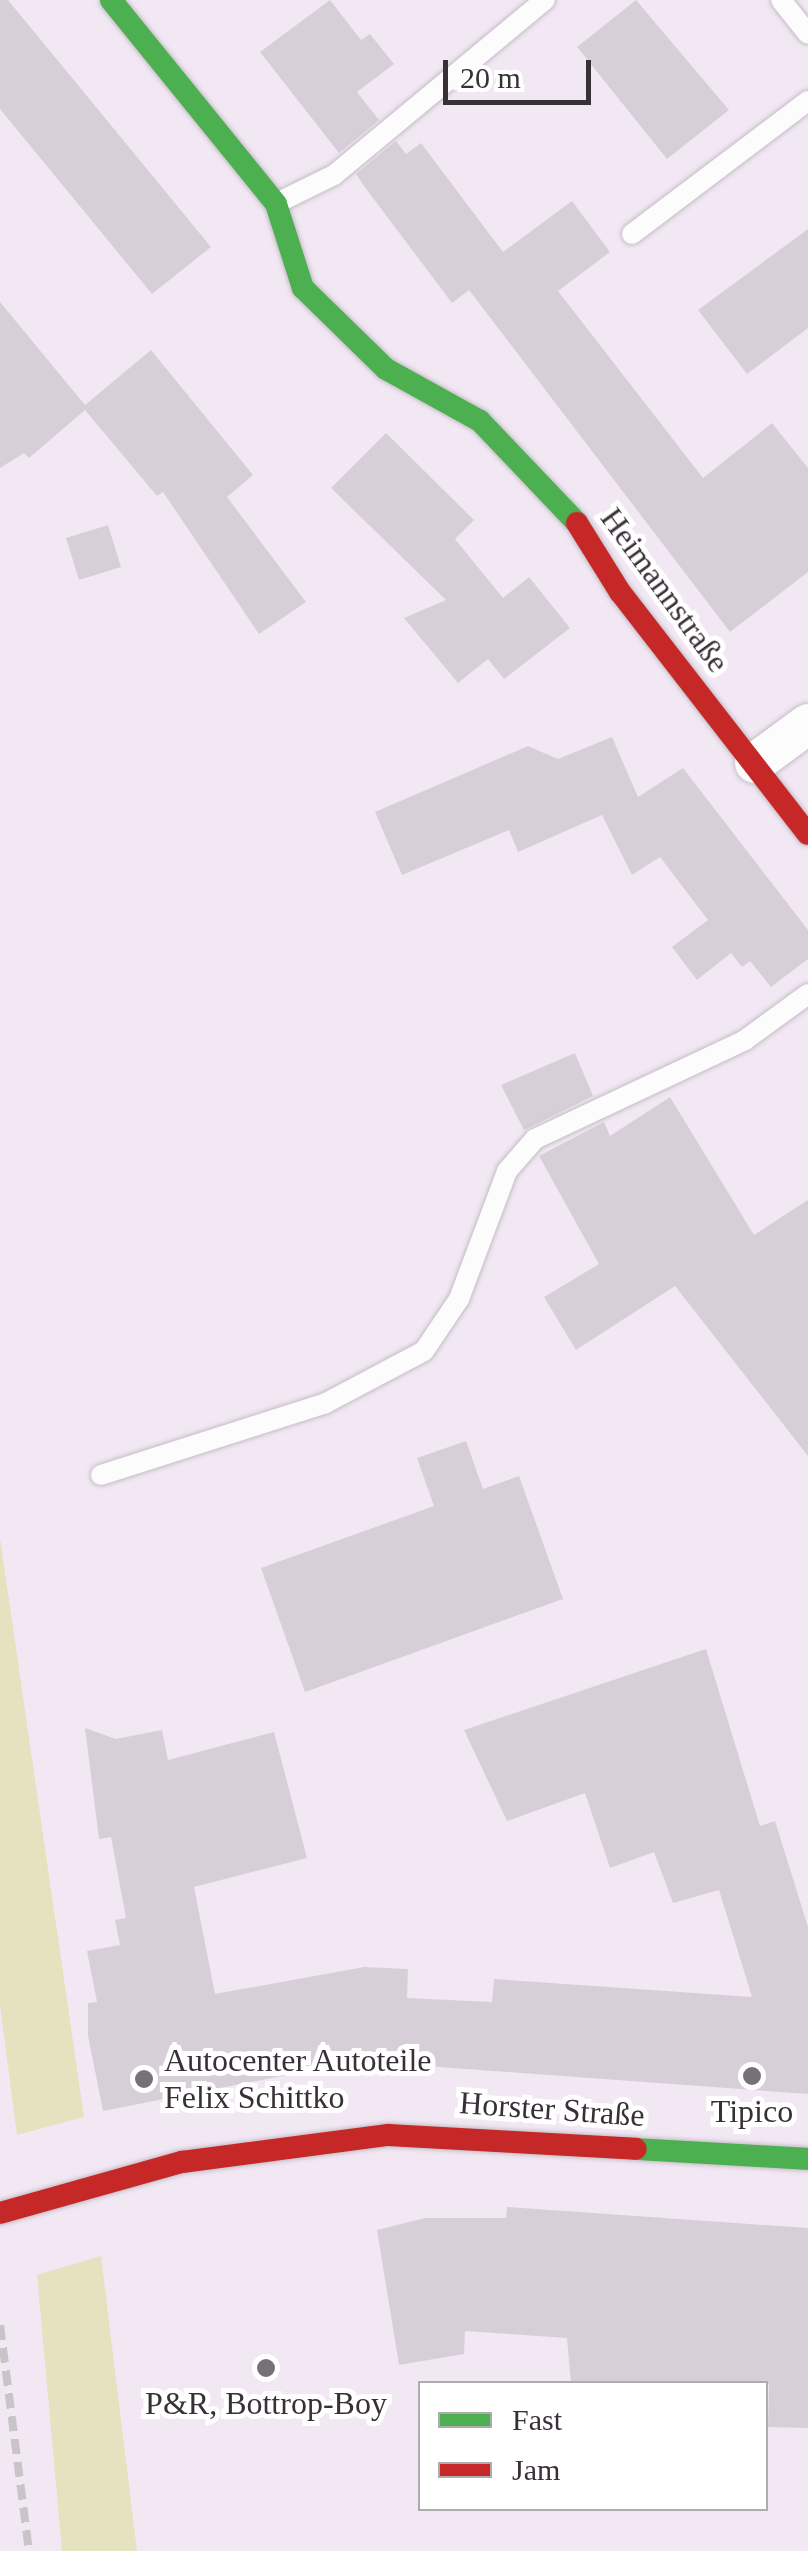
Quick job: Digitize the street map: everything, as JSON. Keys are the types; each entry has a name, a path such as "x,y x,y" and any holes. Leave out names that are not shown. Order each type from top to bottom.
{"street":[{"name":"Heimannstraße","path":"110,0 276,204 303,288 386,368 480,420 596,543 620,592 808,834"},
{"path":"755,763 808,724"},
{"name":"Horster Straße","path":"0,2213 182,2162 388,2135 808,2160"}],"lane":[{"path":"276,204 334,175 545,0"},
{"path":"781,0 808,34"},
{"path":"632,234 808,101"},
{"path":"101,1475 324,1404 424,1351 459,1299 507,1170 536,1139 745,1040 808,994"}],"shaded area":[{"path":"0,1538 84,2117 17,2135 0,2006"},
{"path":"101,2256 137,2551 62,2551 37,2275"}],"building":[{"path":"0,0 8,0 211,247 152,294 0,109"},
{"path":"330,0 361,40 370,34 394,64 357,92 379,120 339,153 260,52"},
{"path":"636,0 729,110 667,159 577,47"},
{"path":"396,141 406,154 421,143 503,252 572,201 610,252 558,291 703,478 772,423 808,468 808,572 730,632 469,290 452,303 364,186 356,174"},
{"path":"808,229 808,328 747,374 698,310"},
{"path":"0,302 85,405 151,350 253,475 227,497 306,602 259,634 163,492 157,496 85,410 29,458 24,453 0,468"},
{"path":"386,433 474,520 455,539 503,598 529,577 570,628 504,679 488,659 458,683 404,618 446,600 331,488"},
{"path":"108,525 121,567 79,580 66,538"},
{"path":"612,737 638,797 683,768 808,930 808,959 771,987 750,961 742,967 731,953 697,980 672,947 708,920 660,857 632,875 602,815 518,852 509,830 402,875 375,812 528,746 558,759"},
{"path":"575,1053 593,1096 524,1130 501,1085"},
{"path":"670,1097 754,1235 808,1200 808,1456 675,1286 576,1350 544,1297 599,1264 539,1156 604,1122 610,1136"},
{"path":"466,1441 483,1489 519,1476 563,1599 305,1692 261,1568 434,1506 417,1458"},
{"path":"706,1649 760,1826 775,1821 808,1927 808,2094 358,2061 103,2111 88,2036 88,2003 97,2002 87,1951 120,1945 115,1920 126,1918 111,1837 99,1839 85,1728 116,1739 162,1730 168,1760 274,1732 307,1858 194,1887 215,1994 364,1967 408,1969 407,1998 492,2002 494,1979 752,1997 719,1890 673,1903 654,1852 610,1868 585,1793 507,1821 464,1730"},
{"path":"507,2207 808,2228 808,2428 768,2427 768,2381 571,2381 567,2338 465,2331 464,2354 399,2365 377,2230 425,2218 506,2218"}],"railway":[{"path":"0,2325 29,2551"}],"traffic: fast":[{"path":"111,0 276,204 303,288 386,369 480,421 577,523"},
{"path":"636,2149 808,2159"}],"traffic: jam":[{"path":"577,523 620,592 808,834"},
{"path":"0,2213 182,2162 388,2135 636,2149"}],"place":[{"name":"Tipico","path":"752,2076"},
{"name":"Autocenter Autoteile Felix Schittko","path":"144,2079"},
{"name":"P&R, Bottrop-Boy","path":"266,2368"}]}
